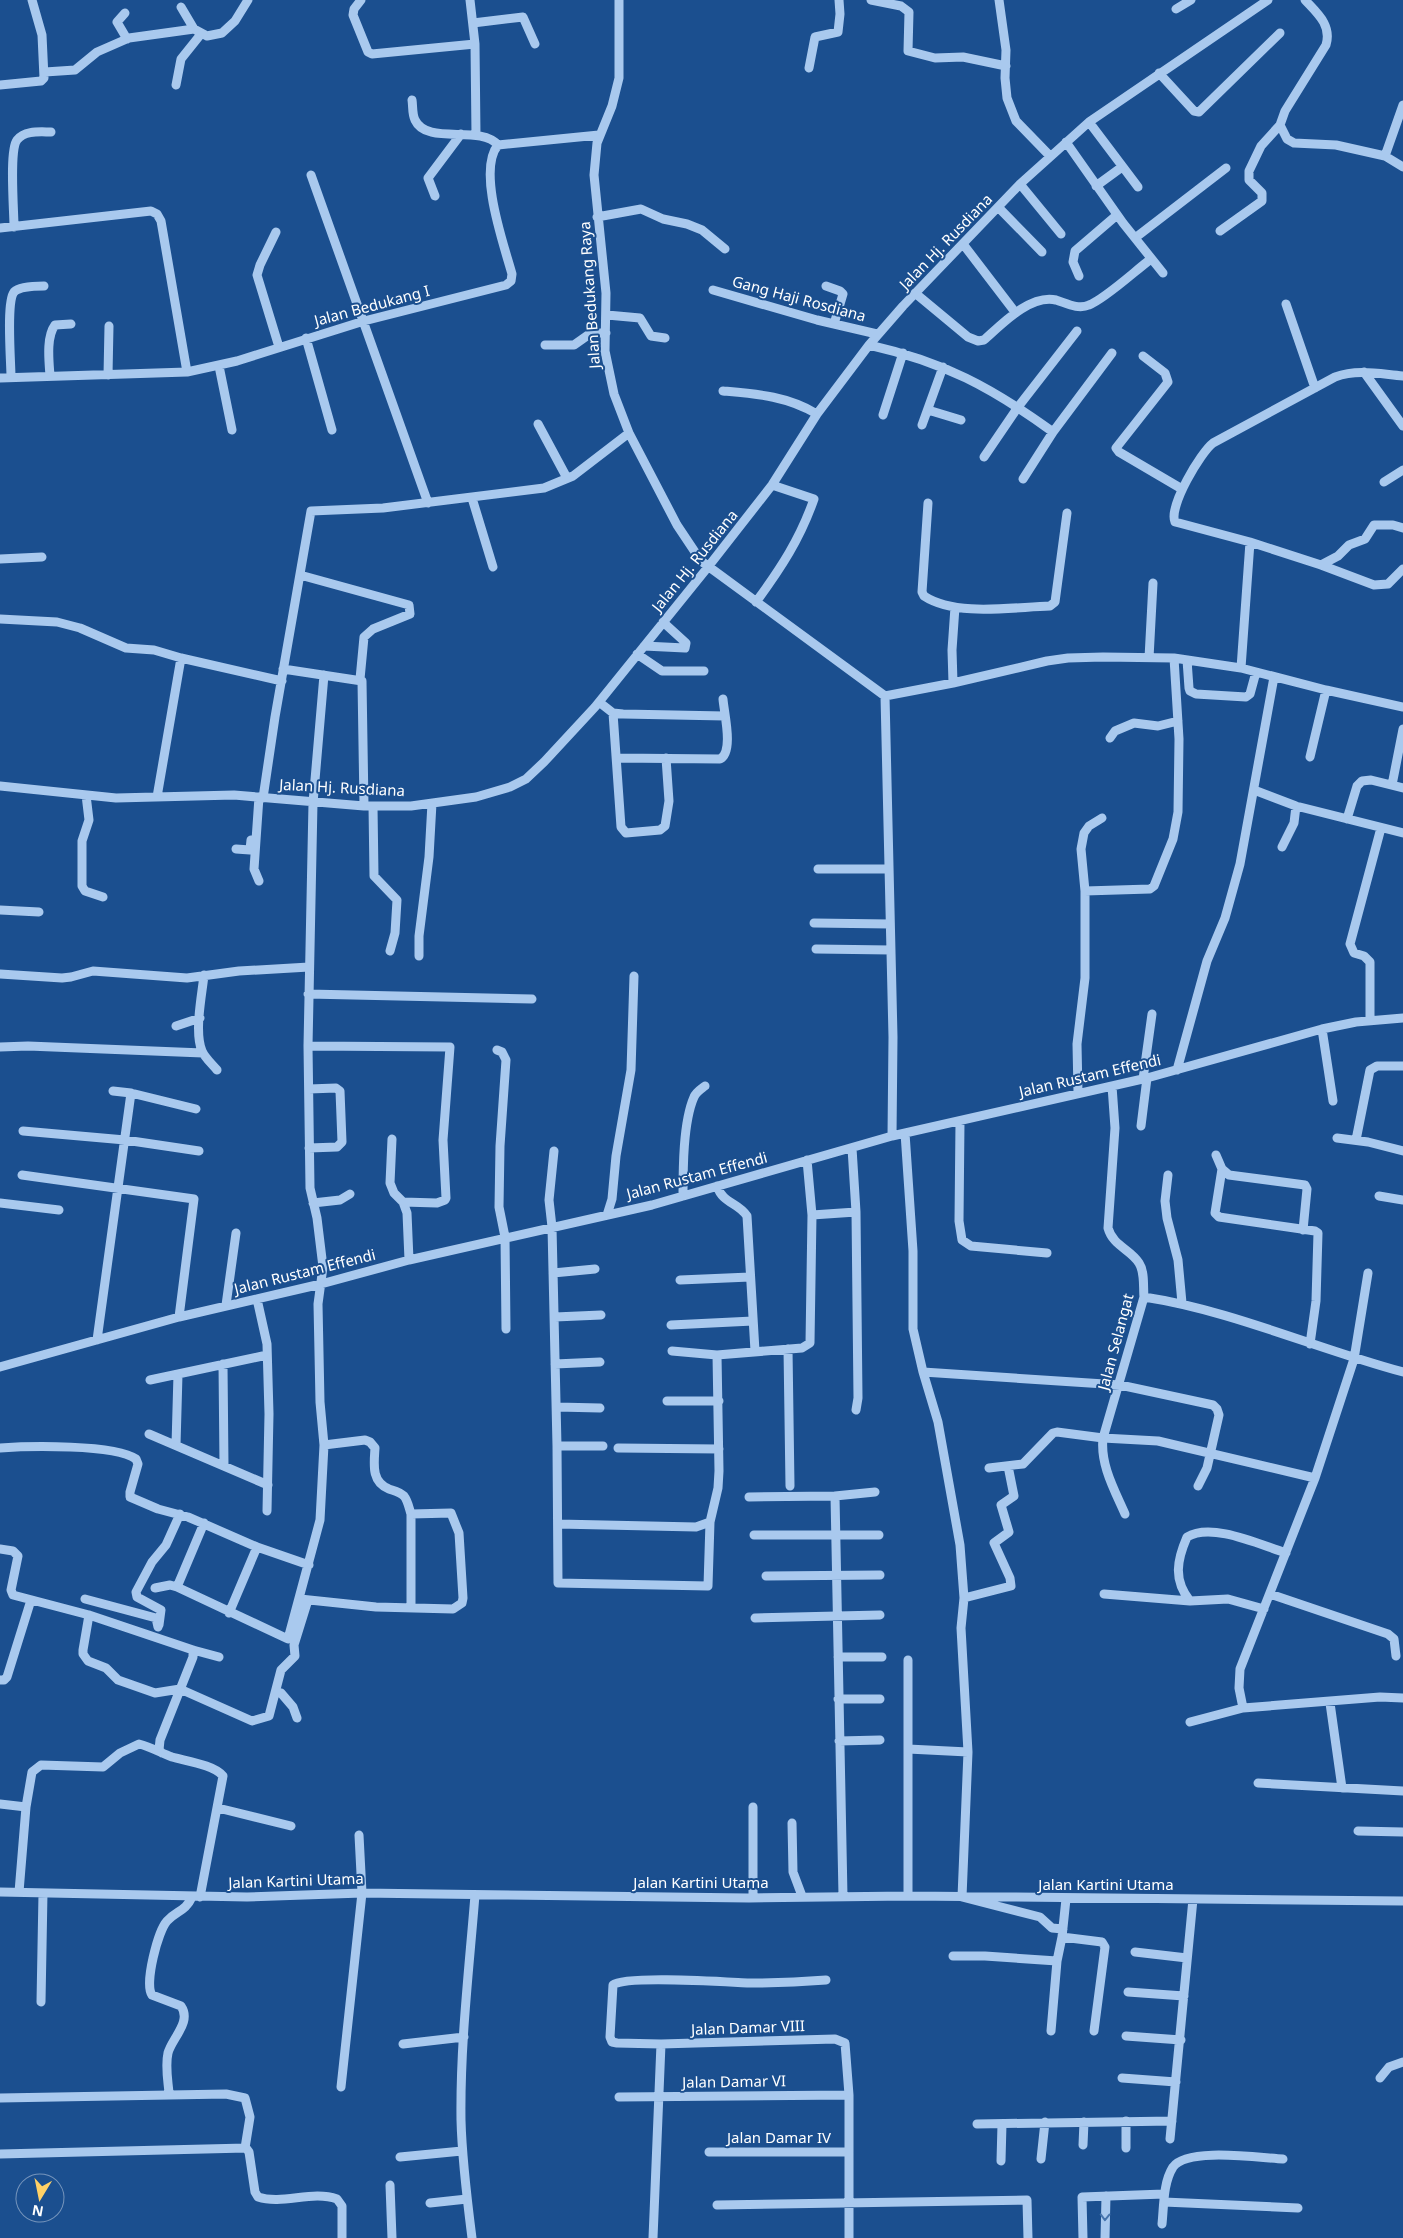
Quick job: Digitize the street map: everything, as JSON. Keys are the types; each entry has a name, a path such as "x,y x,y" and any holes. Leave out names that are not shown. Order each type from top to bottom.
{"street":[{"path":"0,85 42,81 44,78 42,35 32,0"},
{"path":"44,72 75,70 97,52 127,39 144,35 197,32 208,36 222,33 235,21 248,0"},
{"path":"361,0 354,9 353,15 368,52 372,54 475,44"},
{"path":"470,0 475,44 476,135"},
{"name":"Jalan Bedukang Raya","path":"619,0 619,78 612,106 599,135 594,175 606,315 605,351 614,394 629,434 686,542 708,567 885,696"},
{"path":"809,68 815,37 838,32 840,14 838,0"},
{"path":"871,0 901,6 909,12 908,51 935,58 963,58 1006,66"},
{"path":"1000,0 1004,29 1007,98 1012,114 1016,121 1050,156"},
{"path":"1176,9 1192,0"},
{"name":"Jalan Hj. Rusdiana","path":"0,786 116,798 234,795 313,803 411,806 494,793 526,779 599,702 664,622 772,485 817,414 869,344 915,293 1020,184 1089,122 1268,0"},
{"path":"1220,231 1262,201 1262,193 1248,180 1249,171 1261,146 1280,125 1285,111 1328,39 1323,20 1305,0"},
{"path":"181,7 197,32"},
{"path":"125,13 117,22 127,39"},
{"path":"473,23 522,17 535,44"},
{"path":"176,85 181,59 197,32"},
{"path":"1159,73 1194,111 1199,112 1280,33"},
{"path":"412,100 414,117 421,126 440,133 487,136 498,145 599,135"},
{"path":"1385,156 1403,105"},
{"path":"1089,122 1138,187"},
{"path":"1280,125 1287,139 1294,144 1328,143 1385,156 1403,166"},
{"path":"14,227 13,158 16,142 18,138 30,133 51,132"},
{"path":"435,196 428,178 462,134"},
{"path":"1066,142 1117,215 1163,273"},
{"name":"Jalan Bedukang I","path":"0,378 187,372 219,366 364,321 506,286 511,281 512,274 492,208 491,166 494,150 498,145"},
{"path":"1096,186 1122,167"},
{"path":"1135,238 1226,168"},
{"path":"311,175 428,503"},
{"path":"1020,184 1061,234"},
{"path":"998,207 1042,252"},
{"path":"597,217 641,209 663,219 687,224 702,230 725,249"},
{"path":"0,228 119,214 151,212 157,214 161,221 187,372"},
{"path":"1079,276 1072,262 1076,250 1117,215"},
{"path":"276,232 257,275 279,347"},
{"path":"963,244 1015,312"},
{"path":"915,293 968,338 978,342 984,340 1015,312 1047,300 1054,300 1077,307 1091,305 1151,259"},
{"path":"11,377 10,308 12,296 21,289 44,286"},
{"path":"826,286 843,294 834,324"},
{"name":"Gang Haji Rosdiana","path":"713,290 877,334"},
{"path":"1286,304 1315,388"},
{"path":"606,315 640,318 645,323 648,334 665,338"},
{"path":"50,376 50,342 53,327 55,325 71,324"},
{"path":"108,375 109,326"},
{"path":"984,457 1018,407 1077,331"},
{"path":"545,345 574,345 591,333 606,332"},
{"path":"306,338 332,430"},
{"path":"869,344 943,367 991,390 1053,432"},
{"path":"883,415 903,353"},
{"path":"1023,479 1053,432 1112,353"},
{"path":"1143,356 1165,373 1168,382 1117,445 1117,450 1182,490"},
{"path":"219,366 232,430"},
{"path":"922,425 943,367"},
{"path":"1364,372 1403,426"},
{"path":"1403,376 1364,372 1343,375 1315,388 1208,447 1182,490 1173,516 1175,522 1250,542 1379,586 1388,584 1403,569"},
{"path":"723,391 769,395 788,399 817,414"},
{"path":"928,410 961,420"},
{"path":"538,424 567,478"},
{"path":"236,849 250,850 282,681 311,511 383,508 529,492 567,478 629,434"},
{"path":"1384,482 1403,470"},
{"path":"756,602 782,567 804,528 814,499 772,485"},
{"path":"472,498 493,567"},
{"path":"928,503 922,592 927,598 955,607 1050,606 1053,604 1055,602 1067,513"},
{"path":"1321,565 1338,556 1348,545 1365,539 1374,525 1393,525 1403,528"},
{"path":"1241,668 1250,542"},
{"path":"0,558 42,557"},
{"path":"300,575 409,605 411,612 409,615 368,632 364,638 360,679 362,684 374,876 397,900 395,933 390,951"},
{"path":"1149,658 1153,583"},
{"path":"953,683 952,650 955,607"},
{"path":"0,620 57,622 80,628 126,648 148,649 282,681"},
{"path":"644,646 685,648 686,643 664,622"},
{"path":"638,654 662,670 704,670"},
{"path":"157,797 181,658"},
{"path":"892,1136 893,1037 885,696 1068,658 1174,658 1241,668 1403,707"},
{"path":"1084,891 1147,890 1154,886 1168,853 1176,827 1178,794 1178,721 1174,658"},
{"path":"1187,660 1189,688 1190,691 1196,694 1246,697 1250,694 1256,672"},
{"path":"283,669 360,679"},
{"path":"89,1615 83,1654 88,1660 106,1668 118,1680 152,1692 159,1693 180,1689 252,1721 269,1716 281,1670 295,1656 294,1645 309,1565 320,1520 324,1445 320,1402 318,1304 323,1267 310,1188 308,994 313,803 324,675"},
{"path":"1176,1070 1207,960 1225,918 1240,864 1274,677"},
{"path":"1310,756 1326,690"},
{"path":"617,758 720,759 724,757 728,750 723,699"},
{"path":"599,702 613,713 637,716 724,716"},
{"path":"613,713 621,827 626,833 660,830 667,822 670,801 666,758"},
{"path":"1110,738 1115,731 1136,723 1158,726 1178,721"},
{"path":"1392,785 1403,729"},
{"path":"1347,819 1357,786 1362,781 1371,780 1403,788"},
{"path":"1254,790 1296,806 1403,833"},
{"path":"86,794 89,820 82,842 82,886 85,891 103,897"},
{"path":"259,798 254,870 259,880"},
{"path":"419,956 419,936 429,857 432,803"},
{"path":"1282,847 1294,823 1296,806"},
{"path":"1078,1093 1077,1044 1085,978 1084,891 1081,849 1084,834 1089,826 1102,818"},
{"path":"1370,1020 1370,962 1364,956 1354,953 1350,944 1381,828"},
{"path":"818,869 889,869"},
{"path":"0,910 39,912"},
{"path":"814,922 890,924"},
{"path":"816,950 891,950"},
{"path":"0,974 62,978 93,971 174,978 239,971 309,967"},
{"path":"204,975 200,1018 201,1045 217,1070"},
{"path":"607,1215 612,1199 616,1156 630,1070 634,976"},
{"path":"308,994 532,999"},
{"path":"1141,1126 1152,1014"},
{"path":"176,1026 200,1018"},
{"name":"Jalan Rustam Effendi","path":"0,1367 226,1305 322,1284 409,1260 683,1196 892,1136 960,1122 1145,1078 1322,1029 1370,1020 1403,1018"},
{"path":"1322,1029 1333,1101"},
{"path":"308,1042 450,1047 443,1140 446,1198 437,1203 403,1202"},
{"path":"0,1047 28,1046 127,1052 201,1045"},
{"path":"497,1050 502,1052 506,1060 500,1146 499,1207 505,1237 506,1329"},
{"path":"1356,1140 1370,1070 1377,1066 1403,1066"},
{"path":"683,1196 683,1172 688,1118 694,1097 705,1086"},
{"name":"Jalan Selangat","path":"1103,1438 1144,1298 1143,1274 1140,1264 1115,1241 1108,1228 1115,1128 1112,1086"},
{"path":"309,1090 336,1088 340,1091 342,1142 337,1147 309,1148"},
{"path":"113,1091 131,1093 196,1109"},
{"path":"97,1340 131,1093"},
{"path":"960,1122 959,1221 962,1240 970,1246 1047,1253"},
{"path":"23,1131 125,1140 199,1151"},
{"path":"904,1133 914,1251 914,1329 923,1372 938,1422 960,1545 964,1598 961,1628 968,1752 962,1896 1043,1918 1052,1928 1063,1933 1104,1944 1105,1954 1094,2031"},
{"path":"1337,1138 1356,1140 1403,1151"},
{"path":"392,1139 390,1183 394,1193 403,1202 407,1213 409,1260"},
{"path":"852,1148 856,1212 858,1398 856,1410"},
{"path":"554,1151 549,1200 552,1227 555,1317 558,1583 708,1586 710,1522 718,1488 719,1401 717,1355"},
{"path":"1216,1155 1222,1169 1229,1175 1305,1185 1307,1189 1303,1230"},
{"path":"672,1351 717,1355 802,1348 810,1343 812,1215 807,1160"},
{"path":"1222,1169 1215,1213 1219,1217 1317,1232 1319,1238 1316,1301 1310,1344"},
{"path":"22,1175 194,1199 179,1318"},
{"path":"1168,1175 1167,1218 1178,1260 1182,1303"},
{"path":"717,1186 723,1198 743,1210 747,1216 755,1351"},
{"path":"313,1203 340,1200 350,1194"},
{"path":"1378,1196 1403,1200"},
{"path":"0,1203 59,1210"},
{"path":"812,1215 856,1212"},
{"path":"226,1305 236,1233"},
{"path":"553,1273 595,1269"},
{"path":"1243,1708 1239,1688 1240,1669 1315,1478 1354,1359 1368,1273"},
{"path":"680,1280 750,1277"},
{"path":"1144,1298 1182,1303 1354,1359 1403,1372"},
{"path":"258,1299 268,1354 268,1511"},
{"path":"555,1317 601,1315"},
{"path":"671,1325 753,1321"},
{"path":"788,1348 790,1486"},
{"path":"150,1380 268,1354"},
{"path":"555,1364 600,1362"},
{"path":"223,1364 224,1466"},
{"path":"923,1372 1120,1385 1213,1405 1219,1415 1206,1468 1198,1486"},
{"path":"176,1445 178,1374"},
{"path":"666,1401 719,1401"},
{"path":"557,1407 600,1408"},
{"path":"989,1468 1027,1462 1053,1432 1103,1438 1158,1441 1315,1478"},
{"path":"149,1434 268,1485"},
{"path":"1103,1438 1102,1449 1110,1479 1125,1514"},
{"path":"324,1445 365,1440 370,1442 375,1448 374,1465 376,1478 384,1486 405,1497 411,1514 411,1607"},
{"path":"0,1448 27,1446 77,1447 127,1454 136,1459 138,1464 130,1497 158,1509 180,1514 204,1523 257,1547 309,1565"},
{"path":"557,1446 603,1446"},
{"path":"618,1448 718,1449"},
{"path":"964,1598 1010,1586 1010,1578 994,1544 1009,1532 1001,1508 1003,1503 1014,1496 1008,1466"},
{"path":"749,1497 835,1496 875,1492"},
{"path":"835,1496 842,1896"},
{"path":"304,1599 376,1607 453,1609 462,1603 459,1533 453,1516 448,1512 411,1514"},
{"path":"155,1637 161,1610 137,1596 136,1592 152,1562 166,1545 180,1514"},
{"path":"558,1524 587,1523 687,1527 704,1526 710,1522"},
{"path":"177,1587 204,1523"},
{"path":"1190,1601 1178,1579 1177,1571 1187,1537 1194,1533 1226,1534 1286,1553"},
{"path":"754,1536 879,1535"},
{"path":"229,1613 257,1547"},
{"path":"0,1548 13,1551 18,1556 11,1593 89,1615 219,1657"},
{"path":"766,1576 880,1575"},
{"path":"155,1588 170,1585 177,1587 229,1613 288,1638 304,1599"},
{"path":"1104,1594 1190,1601 1228,1599 1264,1609"},
{"path":"1270,1594 1388,1634 1394,1639 1396,1656"},
{"path":"85,1599 156,1618 159,1625"},
{"path":"0,1680 4,1680 7,1676 31,1600"},
{"path":"755,1618 880,1615"},
{"path":"162,1753 159,1750 160,1740 193,1658 193,1650"},
{"path":"838,1658 882,1657"},
{"path":"908,1660 908,1896"},
{"path":"276,1692 281,1692 288,1700 297,1718"},
{"path":"1190,1722 1243,1708 1380,1697 1403,1698"},
{"path":"838,1699 880,1699"},
{"path":"1330,1702 1342,1788"},
{"path":"840,1741 880,1740"},
{"path":"19,1892 26,1808 32,1772 40,1765 103,1767 120,1753 139,1744 220,1772 223,1781 218,1808 212,1825 196,1897 184,1909 167,1921 160,1934 148,1980 149,1991 152,1995 181,2006 184,2013 180,2032 168,2052 168,2093"},
{"path":"908,1749 968,1752"},
{"path":"1258,1784 1403,1791"},
{"path":"0,1804 26,1808"},
{"path":"218,1808 291,1826"},
{"path":"753,1808 753,1898"},
{"path":"792,1823 793,1872 802,1896"},
{"path":"1358,1831 1403,1832"},
{"path":"341,2086 362,1893 359,1835"},
{"name":"Jalan Kartini Utama","path":"0,1892 196,1897 303,1896 362,1893 753,1898 802,1896 962,1896 1066,1899 1403,1901"},
{"path":"41,2002 43,1893"},
{"path":"472,2238 462,2151 464,2037 474,1895"},
{"path":"1051,2031 1057,1961 1063,1933 1066,1899"},
{"path":"1170,2139 1181,2040 1193,1899"},
{"path":"1135,1952 1187,1958"},
{"path":"953,1956 985,1956 1057,1961"},
{"name":"Jalan Damar VIII","path":"826,1980 750,1983 647,1980 615,1983 613,1985 611,2041 617,2043 661,2044 835,2039 845,2043 849,2095"},
{"path":"1128,1992 1184,1996"},
{"path":"1126,2036 1181,2040"},
{"path":"403,2044 464,2037"},
{"path":"653,2238 661,2044"},
{"path":"1380,2078 1389,2067 1403,2062"},
{"path":"1122,2078 1176,2082"},
{"path":"0,2098 168,2093 226,2094 244,2098 250,2117 244,2148"},
{"path":"849,2095 849,2238"},
{"name":"Jalan Damar VI","path":"619,2097 849,2095"},
{"path":"1126,2121 1126,2148"},
{"path":"977,2124 1172,2121"},
{"path":"1041,2159 1045,2122"},
{"path":"1083,2145 1084,2122"},
{"path":"1001,2161 1002,2124"},
{"path":"0,2154 244,2148 249,2152 255,2192 258,2197 269,2199 324,2197 337,2199 342,2206 342,2238"},
{"path":"400,2157 462,2151"},
{"name":"Jalan Damar IV","path":"709,2152 849,2152"},
{"path":"1162,2224 1164,2198 1174,2166 1184,2159 1203,2156 1283,2159"},
{"path":"390,2185 392,2238"},
{"path":"1105,2238 1106,2196"},
{"path":"1083,2238 1082,2197 1164,2198 1298,2208"},
{"path":"430,2203 468,2199"},
{"path":"717,2206 1027,2200 1028,2238"}]}
